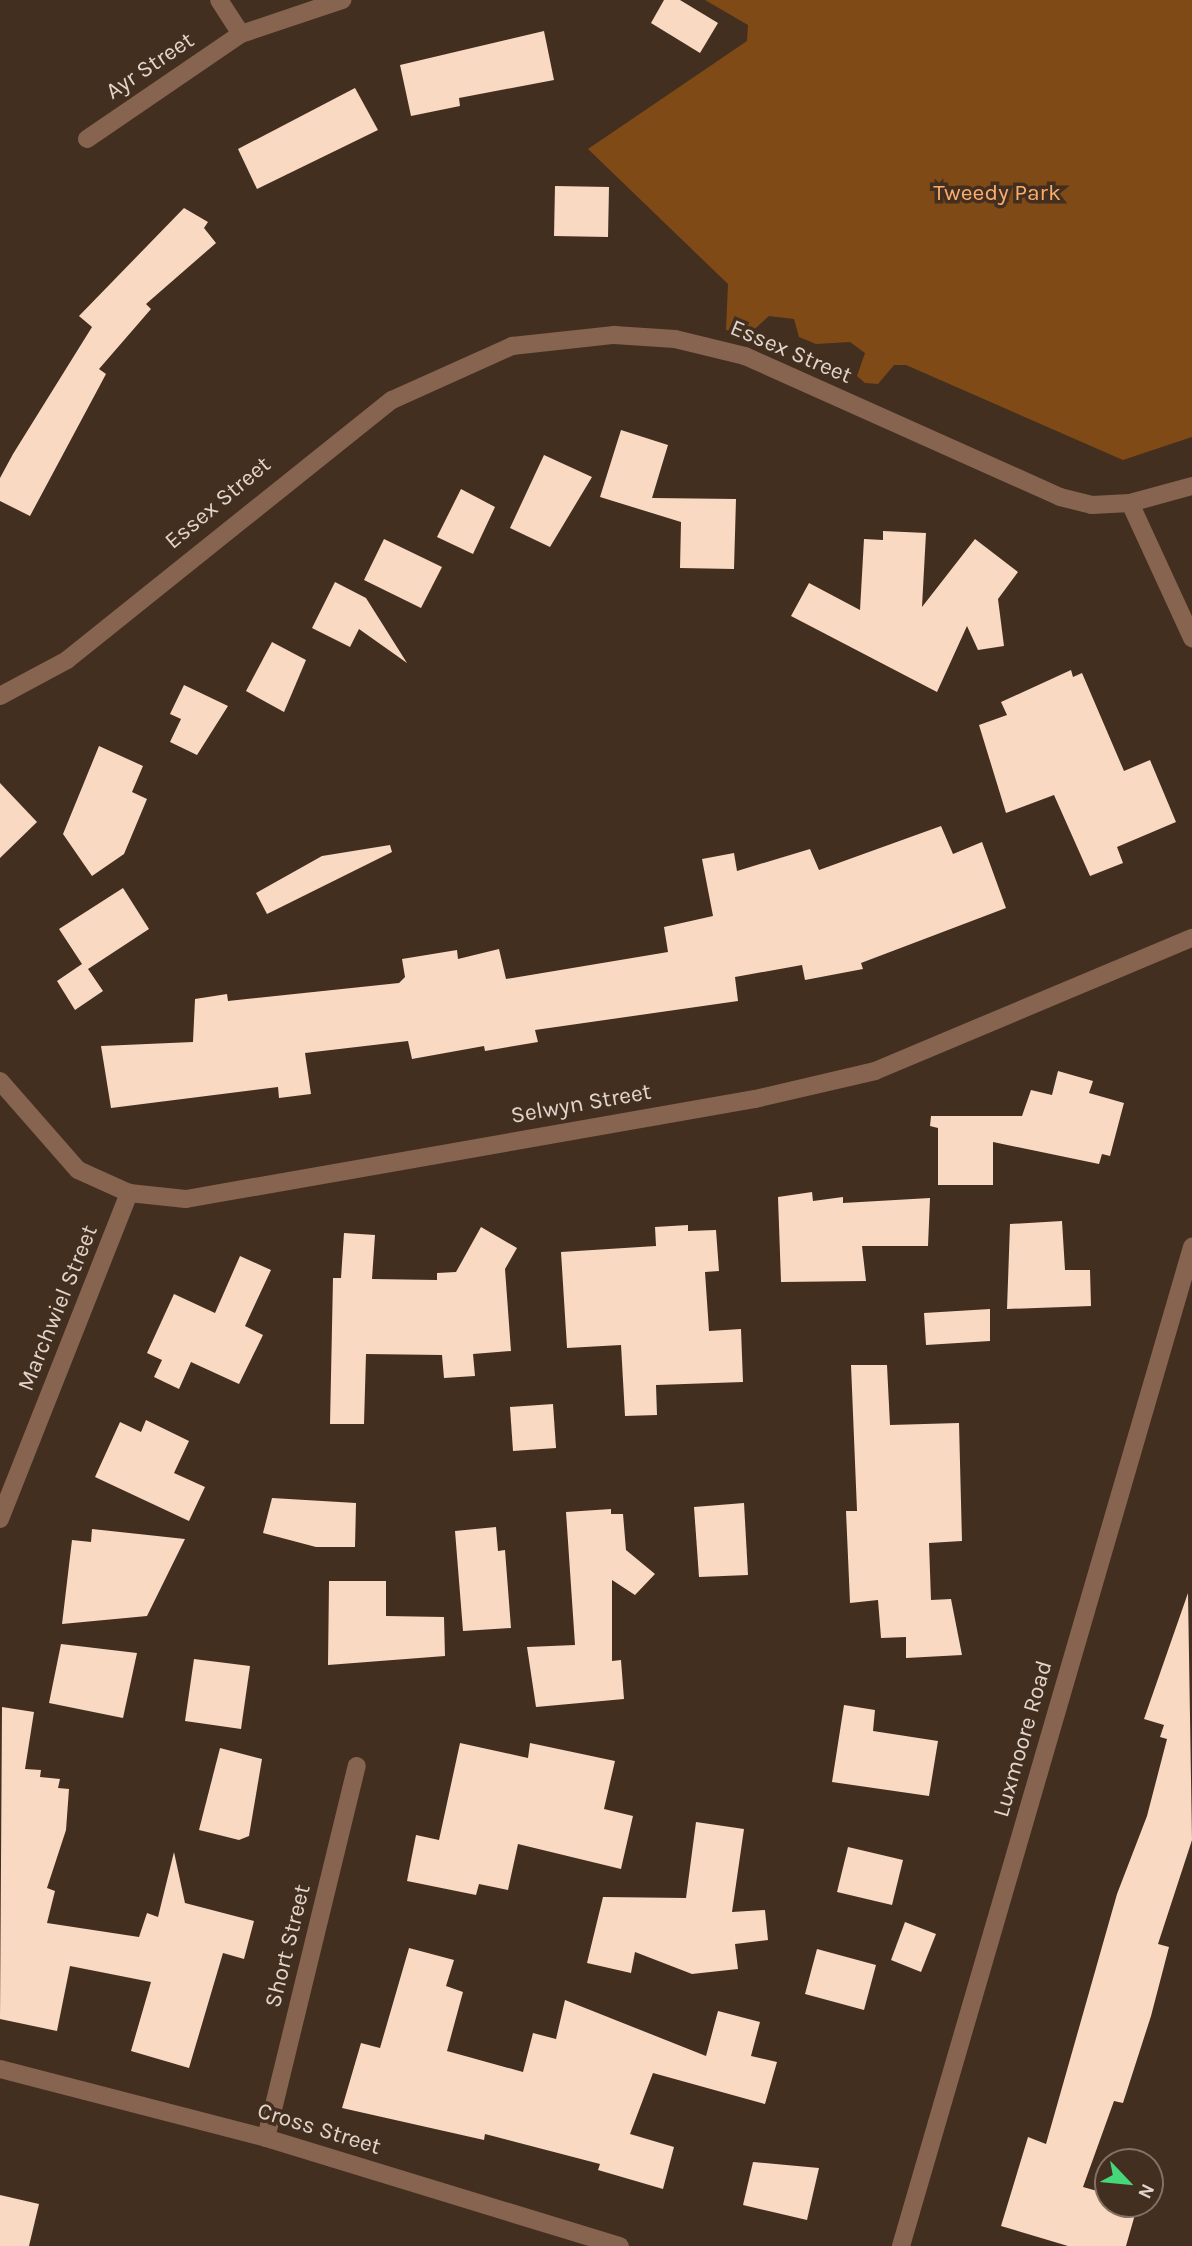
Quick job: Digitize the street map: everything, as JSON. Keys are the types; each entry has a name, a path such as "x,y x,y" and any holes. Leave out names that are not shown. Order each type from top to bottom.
{"street":[{"path":"219,0 241,34"},
{"name":"Ayr Street","path":"87,139 241,34 342,0"},
{"name":"Essex Street","path":"0,696 67,660 392,400 512,346 614,335 712,346 1060,497 1092,505 1130,503 1192,486"},
{"path":"1130,503 1192,638"},
{"name":"Selwyn Street","path":"0,1081 58,1155 130,1193 186,1199 755,1099 875,1071 1192,938"},
{"name":"Marchwiel Street","path":"0,1518 130,1193"},
{"name":"Luxmoore Road","path":"901,2246 1192,1247"},
{"name":"Short Street","path":"266,2138 357,1766"},
{"name":"Cross Street","path":"0,2069 266,2138 620,2246"}],"green space":[{"name":"Tweedy Park","path":"705,0 1192,0 1192,437 1123,460 906,365 894,365 878,384 865,383 857,376 865,353 850,342 816,344 799,337 794,319 769,316 748,335 726,330 728,284 588,149 747,41 748,25"}],"building":[{"path":"664,0 680,0 718,23 700,53 651,23"},
{"path":"544,31 554,80 459,98 460,106 411,116 400,65"},
{"path":"355,88 378,130 257,189 238,149"},
{"path":"555,186 609,187 608,237 554,236"},
{"path":"184,208 208,222 204,228 216,243 146,304 151,309 99,369 106,374 30,516 0,501 0,478 92,327 79,316"},
{"path":"621,430 668,445 652,498 736,499 734,569 680,568 681,522 600,497"},
{"path":"544,455 592,477 550,547 510,528"},
{"path":"461,489 495,507 473,554 437,537"},
{"path":"883,531 926,533 922,607 975,539 1018,572 998,599 1004,646 978,650 967,626 937,692 791,616 809,583 860,610 864,539 883,540"},
{"path":"384,539 442,567 421,608 364,580"},
{"path":"335,582 366,598 407,663 359,629 350,647 312,628"},
{"path":"272,642 306,660 284,712 246,691"},
{"path":"1071,670 1073,677 1082,673 1124,771 1150,760 1176,822 1117,847 1123,863 1090,876 1054,795 1006,813 979,725 1007,715 1001,702"},
{"path":"184,685 228,706 197,755 170,742 181,719 170,714"},
{"path":"99,746 143,766 132,792 147,799 124,854 92,876 63,834"},
{"path":"0,783 37,822 0,858"},
{"path":"941,826 953,854 982,842 1006,908 861,963 863,969 805,980 802,965 735,977 738,1001 535,1030 538,1042 485,1051 484,1046 412,1059 408,1041 305,1053 311,1094 279,1098 278,1087 111,1108 101,1046 193,1042 195,999 227,994 228,1001 399,983 405,977 402,959 457,950 458,959 499,949 506,979 668,952 664,927 713,916 702,859 734,853 737,871 810,849 819,870"},
{"path":"390,845 392,852 267,914 256,893 322,856"},
{"path":"123,888 149,929 88,969 103,991 75,1010 57,981 82,964 59,929"},
{"path":"1058,1071 1093,1081 1089,1093 1124,1103 1110,1156 1102,1154 1099,1164 993,1142 993,1185 938,1185 938,1128 930,1126 931,1116 1022,1116 1031,1090 1052,1095"},
{"path":"812,1192 813,1201 843,1197 843,1203 930,1198 928,1246 862,1246 866,1281 781,1282 778,1197"},
{"path":"1062,1221 1065,1270 1090,1270 1091,1306 1007,1309 1010,1224"},
{"path":"688,1225 688,1231 716,1230 719,1271 705,1272 709,1331 741,1329 743,1382 656,1385 657,1415 625,1416 621,1345 567,1348 561,1252 656,1246 655,1227"},
{"path":"481,1227 517,1248 505,1269 511,1351 473,1354 475,1376 444,1378 442,1355 366,1354 364,1424 330,1424 333,1278 341,1278 344,1233 375,1235 372,1279 437,1280 437,1273 456,1272"},
{"path":"240,1256 271,1270 245,1326 263,1335 239,1384 191,1362 179,1389 154,1377 162,1360 147,1353 174,1294 215,1313"},
{"path":"990,1309 990,1341 926,1345 924,1313"},
{"path":"851,1365 887,1365 890,1425 959,1423 962,1541 929,1543 931,1600 951,1599 962,1655 906,1658 906,1637 881,1638 878,1600 850,1603 846,1511 857,1511"},
{"path":"553,1404 556,1448 513,1451 510,1407"},
{"path":"146,1420 189,1441 174,1473 205,1487 189,1521 95,1477 120,1422 141,1432"},
{"path":"272,1498 356,1503 355,1547 316,1547 263,1533"},
{"path":"744,1503 748,1575 699,1577 694,1507"},
{"path":"611,1509 611,1514 623,1514 626,1550 655,1574 635,1595 612,1580 612,1661 621,1660 624,1699 536,1707 527,1647 575,1645 566,1512"},
{"path":"496,1527 498,1551 505,1550 511,1628 463,1631 455,1531"},
{"path":"92,1529 185,1539 147,1616 62,1624 72,1540 91,1542"},
{"path":"329,1581 386,1581 386,1616 444,1617 445,1656 328,1665"},
{"path":"1188,1593 1192,1840 1158,1944 1169,1947 1151,2016 1123,2103 1114,2101 1097,2148 1094,2148 1094,2156 1083,2187 1094,2190 1094,2218 1134,2218 1126,2246 1068,2246 1001,2226 1028,2137 1046,2144 1117,1894 1147,1816 1167,1739 1160,1737 1164,1725 1144,1719"},
{"path":"61,1644 137,1653 123,1718 49,1703"},
{"path":"194,1659 250,1666 241,1729 185,1721"},
{"path":"844,1705 875,1710 873,1731 938,1741 929,1796 832,1782"},
{"path":"2,1707 34,1712 25,1769 41,1770 40,1777 60,1779 58,1788 69,1789 66,1830 47,1888 55,1891 47,1923 139,1937 147,1913 158,1917 174,1852 185,1903 254,1921 244,1959 223,1953 189,2068 131,2051 151,1982 70,1966 57,2031 0,2019"},
{"path":"460,1743 528,1758 530,1743 615,1761 604,1809 633,1816 621,1869 518,1844 508,1890 479,1884 476,1895 407,1881 416,1835 439,1840"},
{"path":"220,1748 262,1759 249,1836 239,1840 199,1830"},
{"path":"696,1822 744,1829 732,1912 765,1910 768,1940 735,1944 738,1969 692,1974 635,1952 631,1973 587,1963 603,1897 686,1898"},
{"path":"848,1847 903,1860 892,1905 837,1892"},
{"path":"905,1922 936,1934 921,1972 891,1960"},
{"path":"409,1948 454,1960 446,1986 463,1992 447,2051 523,2072 533,2033 556,2039 565,2000 706,2056 718,2011 760,2022 751,2056 777,2062 765,2104 653,2073 630,2134 674,2147 663,2189 598,2170 600,2164 485,2134 484,2140 342,2108 361,2043 380,2048"},
{"path":"817,1949 876,1965 864,2010 805,1994"},
{"path":"753,2162 819,2168 807,2220 743,2205"},
{"path":"0,2195 39,2204 29,2246 0,2246"}]}
